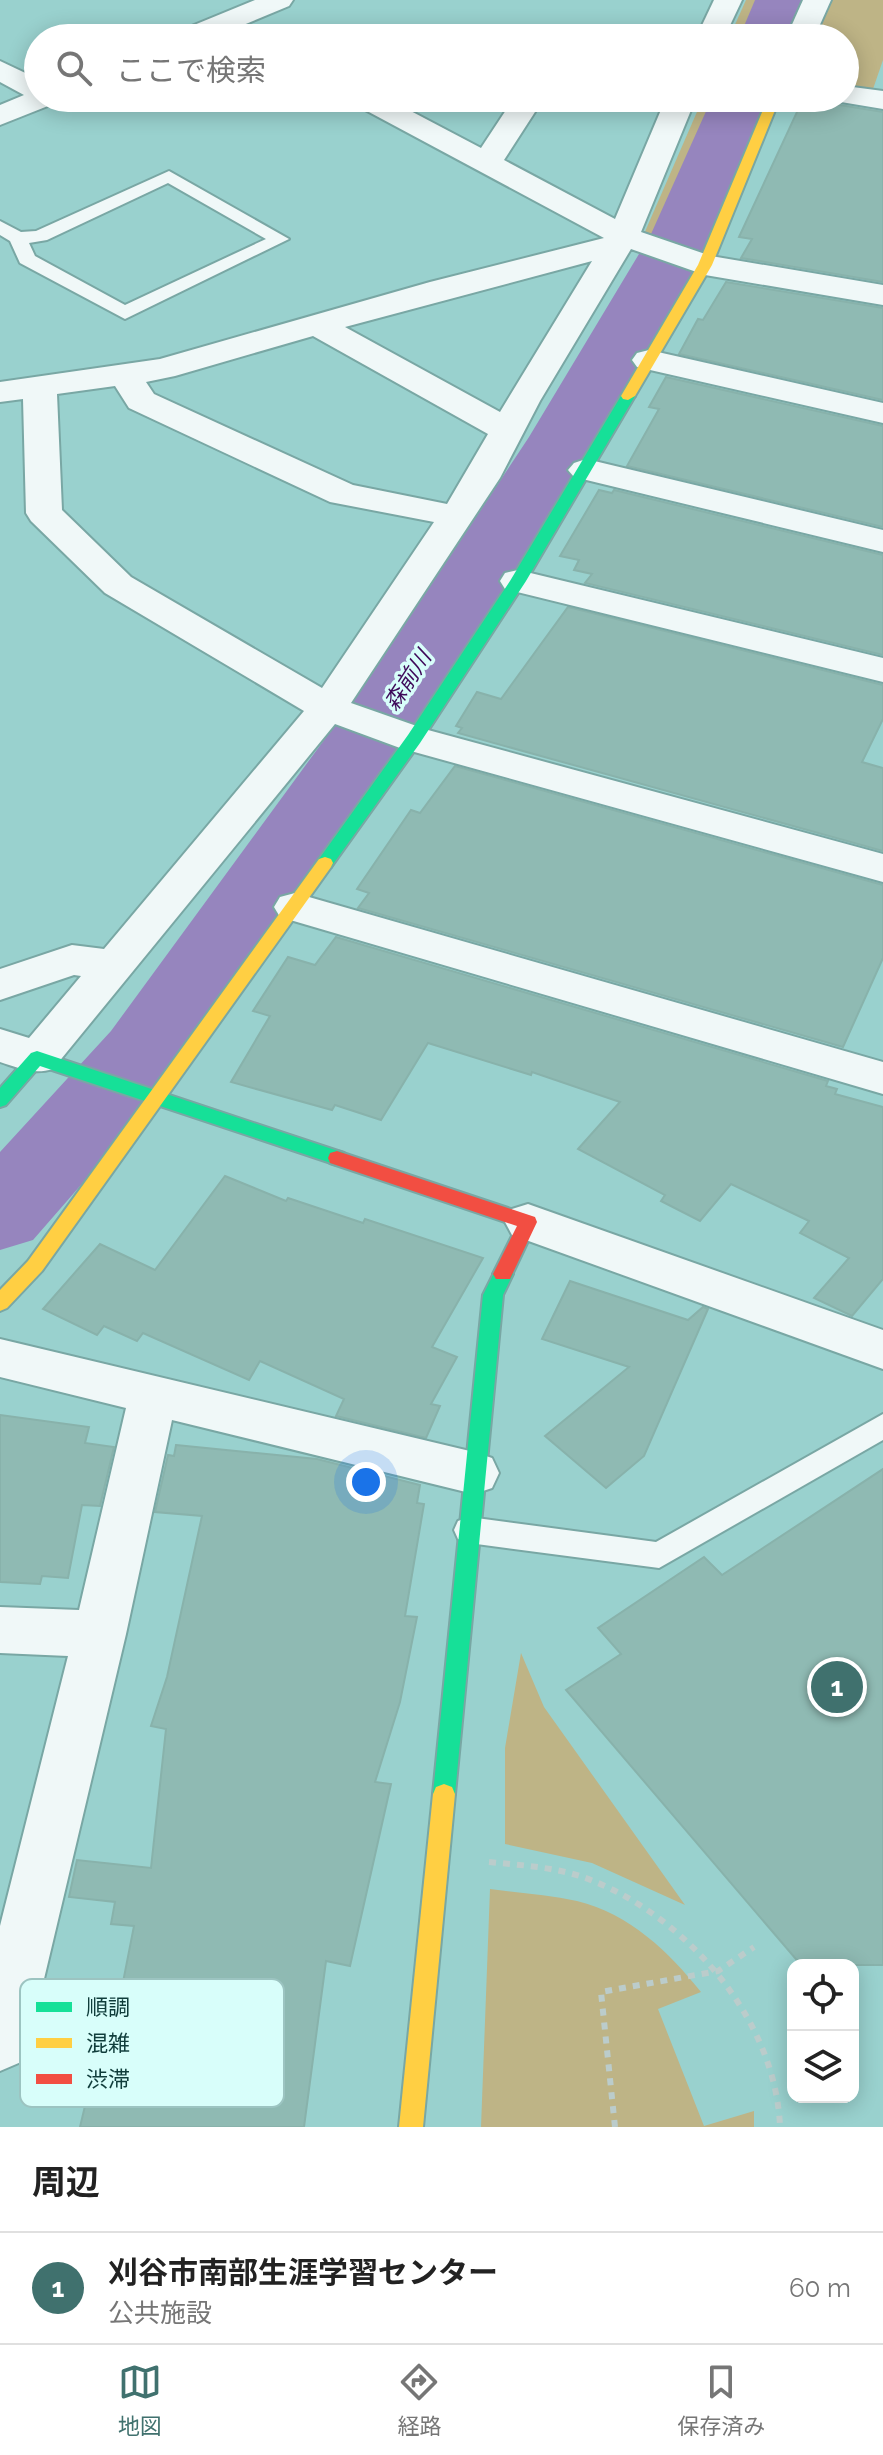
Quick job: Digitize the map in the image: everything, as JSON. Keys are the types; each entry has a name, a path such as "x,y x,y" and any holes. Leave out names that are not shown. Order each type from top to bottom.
{"street":[{"path":"216,24 279,0"},
{"path":"717,24 728,0"},
{"path":"806,24 817,0"},
{"path":"0,70 24,83"},
{"path":"859,95 881,95"},
{"path":"0,116 24,106"},
{"path":"389,112 620,240 705,265 883,295"},
{"path":"486,165 520,112"},
{"path":"0,1100 328,708 482,478 507,430 620,240 675,112"},
{"path":"0,1303 35,1266 295,907 414,739 518,581 705,265 768,112"},
{"path":"620,240 163,369 13,388 44,513 118,585 328,708 414,739 883,868"},
{"path":"317,325 507,430"},
{"path":"649,360 883,413"},
{"path":"124,374 141,401 343,494 456,516"},
{"path":"586,470 883,541"},
{"path":"518,581 883,670"},
{"path":"295,907 883,1078"},
{"path":"0,985 72,960 115,965"},
{"path":"0,1045 528,1222 883,1350"},
{"path":"411,2127 493,1295 528,1222"},
{"path":"0,1358 474,1473"},
{"path":"0,2042 100,1634 153,1396"},
{"path":"0,1630 100,1634"}],"lane":[{"path":"0,227 18,238 27,259 125,313 280,239 169,176 40,236 18,238"},
{"path":"469,1530 659,1555 883,1426"}],"path":[{"path":"436,1857 539,1866 590,1880 640,1906 692,1943 729,1983 760,2043 780,2113 780,2127"},
{"path":"615,2127 601,1992 718,1971 754,1947"}],"shaded area":[{"path":"746,0 771,0 761,24 735,24"},
{"path":"829,0 883,0 883,60 873,89 859,89 859,24 820,24"},
{"path":"697,112 724,112 670,240 644,234"},
{"path":"521,1653 544,1707 685,1905 592,1863 505,1844 505,1748"},
{"path":"490,1889 566,1899 596,1907 631,1925 662,1949 701,1992 658,2009 704,2126 754,2111 754,2127 481,2127"}],"building":[{"path":"859,108 883,112 883,282 741,258 752,239 739,237 797,112 859,112"},
{"path":"726,282 883,308 883,400 679,354 698,319 703,320"},
{"path":"666,377 883,426 883,527 627,466 659,409 649,407"},
{"path":"599,490 612,493 614,490 883,555 883,655 585,583 592,574 574,570 579,560 560,556"},
{"path":"568,607 883,685 883,719 862,762 883,768 883,851 458,733 462,728 456,726 477,692 501,699"},
{"path":"455,766 883,885 883,958 843,1047 358,908 369,893 357,889 411,810 420,813"},
{"path":"336,937 828,1081 826,1086 837,1089 835,1094 883,1107 883,1279 852,1316 814,1298 849,1258 800,1233 809,1221 731,1184 700,1221 661,1201 665,1195 578,1149 620,1102 532,1072 531,1075 428,1043 381,1120 335,1105 332,1110 231,1082 270,1016 253,1011 288,957 315,965"},
{"path":"225,1176 286,1201 288,1198 363,1223 365,1219 483,1258 432,1347 457,1357 431,1404 440,1406 426,1438 336,1416 344,1399 260,1361 249,1380 143,1333 137,1341 104,1326 97,1335 43,1309 100,1244 155,1270"},
{"path":"570,1281 688,1320 703,1307 708,1309 644,1456 606,1488 545,1436 629,1367 542,1339"},
{"path":"0,1415 89,1427 85,1443 114,1447 100,1506 82,1505 68,1578 42,1576 40,1584 0,1582"},
{"path":"176,1445 317,1459 420,1485 417,1503 424,1504 405,1616 417,1617 400,1702 375,1782 391,1784 350,1966 326,1961 304,2127 80,2127 85,2107 284,2107 284,1979 124,1979 134,1926 111,1924 115,1902 69,1897 77,1860 151,1868 166,1729 151,1726 167,1677 202,1516 155,1512 168,1455 174,1456"},
{"path":"883,1469 883,1965 859,1965 859,1959 796,1959 566,1690 621,1654 598,1628 704,1557 722,1575"}],"waterway":[{"name":"森前川","path":"774,24 784,0"},
{"name":"森前川","path":"0,1214 143,1054 396,698 564,437 683,234 736,112"}],"traffic: fast":[{"path":"325,863 414,739 518,581 628,396"},
{"path":"0,1100 37,1058 337,1158"},
{"path":"444,1794 493,1295 503,1274"}],"traffic: slow":[{"path":"628,396 705,265 768,112"},
{"path":"0,1303 35,1266 325,863"},
{"path":"411,2127 444,1794"}],"traffic: jam":[{"path":"337,1158 528,1222 503,1274"}],"place":[{"name":"刈谷市南部生涯学習センター","path":"837,1687"}]}
